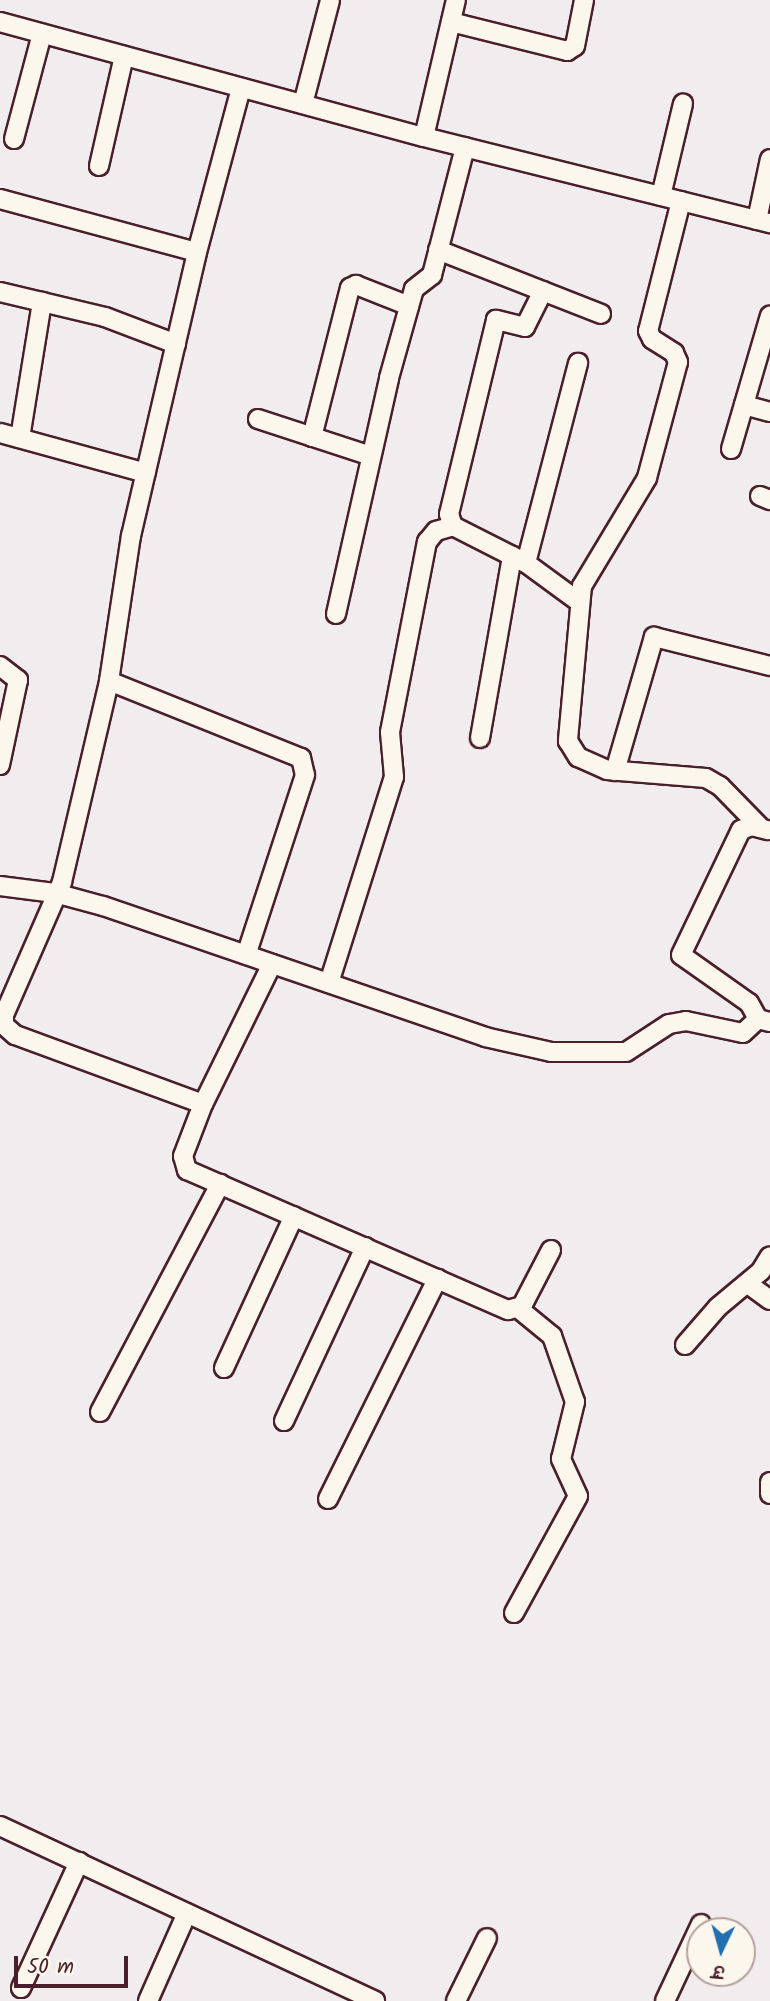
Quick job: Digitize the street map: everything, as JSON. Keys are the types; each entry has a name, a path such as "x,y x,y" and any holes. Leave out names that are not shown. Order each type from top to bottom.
{"street":[{"path":"303,104 330,0"},
{"path":"424,137 456,0"},
{"path":"451,22 567,51 575,46 584,0"},
{"path":"0,22 424,137 764,221 770,159"},
{"path":"14,139 41,34"},
{"path":"100,166 124,56"},
{"path":"203,1104 9,1032 4,1015 62,882 109,681 146,473 197,252 241,88"},
{"path":"660,196 684,104"},
{"path":"336,614 371,456 414,289 432,275 465,147"},
{"path":"0,199 197,252"},
{"path":"681,201 648,331 652,339 674,353 678,362 647,478 592,566 579,602 568,741 578,757 615,771 706,778 720,786 764,829"},
{"path":"438,250 601,314"},
{"path":"312,437 350,288 356,285 410,306"},
{"path":"453,526 449,514 452,497 496,320 525,327 543,291"},
{"path":"0,292 117,321 176,344"},
{"path":"20,438 42,302"},
{"path":"731,449 770,316"},
{"path":"480,738 519,560 578,363"},
{"path":"744,405 770,412"},
{"path":"258,419 371,456"},
{"path":"0,433 146,473"},
{"path":"329,984 394,777 390,733 427,542 436,531 453,526 519,560 579,602"},
{"path":"615,771 654,637 770,666"},
{"path":"0,666 18,680 0,765"},
{"path":"109,681 301,758 305,775 246,955"},
{"path":"0,886 55,893 485,1037 551,1052 614,1055 626,1052 669,1024 702,1022 743,1033 764,1020 749,1003 681,955 741,830 764,829"},
{"path":"272,964 203,1104 182,1162 187,1170 508,1310 519,1309 552,1336 575,1402 561,1459 578,1496 514,1613"},
{"path":"100,1412 220,1184"},
{"path":"224,1368 294,1216"},
{"path":"284,1421 365,1247"},
{"path":"519,1309 551,1250"},
{"path":"685,1345 718,1307 748,1284 770,1255"},
{"path":"328,1499 437,1279"},
{"path":"748,1284 770,1300"},
{"path":"770,1482 770,1494"},
{"path":"0,1826 375,2001"},
{"path":"21,1988 79,1862"},
{"path":"148,2001 187,1913"},
{"path":"456,2001 487,1938"},
{"path":"665,2001 686,1956"}]}
